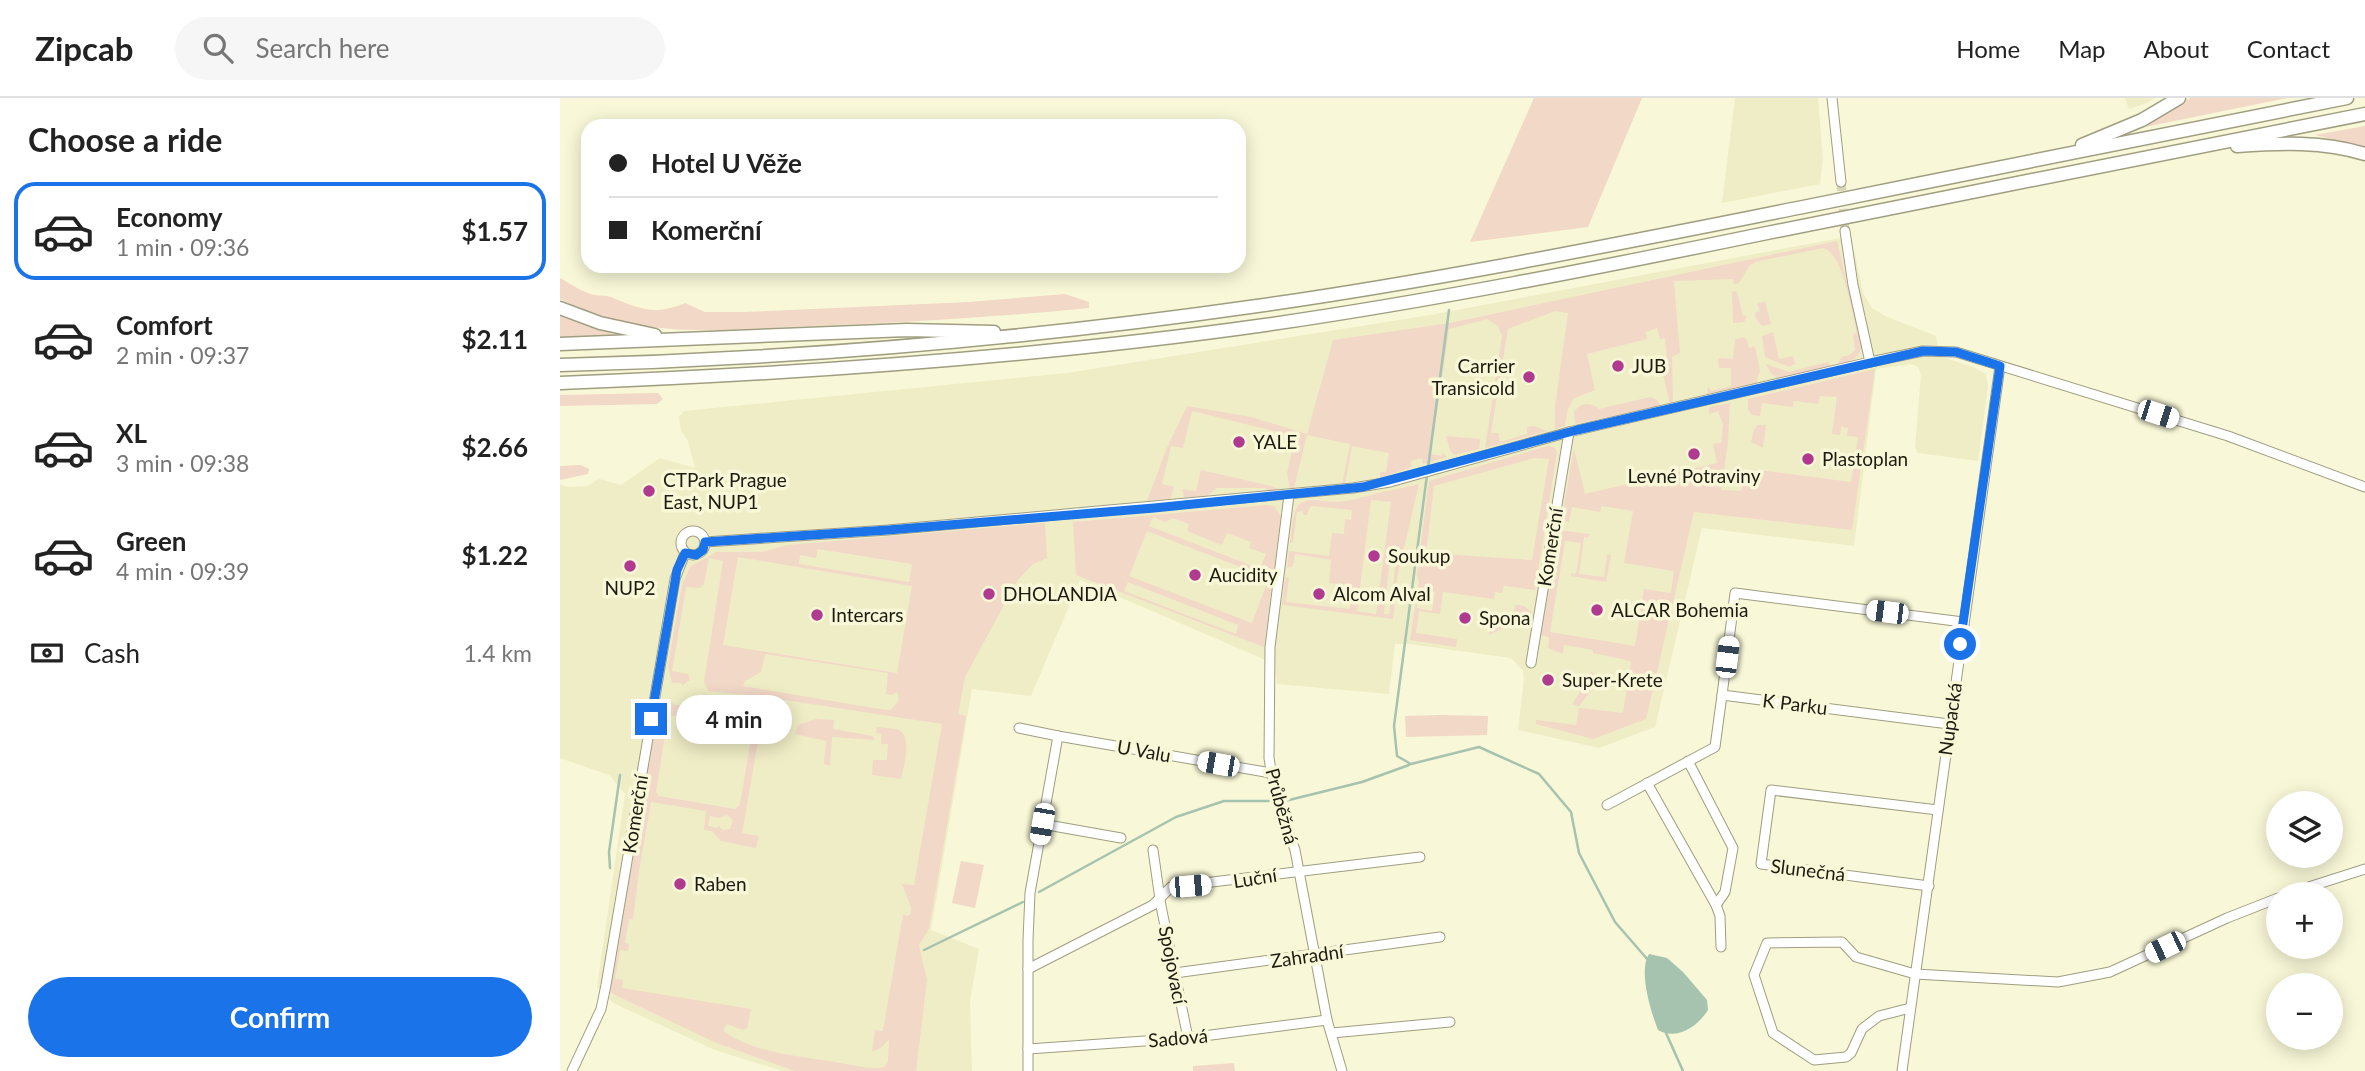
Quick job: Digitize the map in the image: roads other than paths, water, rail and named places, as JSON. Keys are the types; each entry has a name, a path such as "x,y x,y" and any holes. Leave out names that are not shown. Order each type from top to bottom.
{"highway":[{"path":"2059,155 2142,120 2179,98"},
{"path":"560,365 871,349 1036,334 1256,306 1442,276 1620,243 2347,98"},
{"path":"560,383 698,378 928,363 1045,352 1265,325 1549,276 2365,114"},
{"path":"2193,148 2304,143 2325,144 2365,154"},
{"path":"560,308 616,328 649,335 697,338"},
{"path":"560,344 946,329 1036,334"},
{"path":"560,389 601,381"}],"street":[{"path":"1832,98 1841,181"},
{"path":"1845,231 1853,285 1870,362"},
{"name":"Komerční","path":"705,542 888,530 1289,495 1385,482 1569,432 1924,351 1956,352 2216,432 2365,487"},
{"name":"Nupacká","path":"1902,1071 2000,366"},
{"name":"Komerční","path":"1531,663 1569,432"},
{"name":"Průběžná","path":"1289,495 1269,656 1271,773 1275,795 1295,850 1314,956 1342,1071"},
{"name":"Komerční","path":"572,1071 604,997 675,579 685,553 680,542 686,532 697,531 705,542 703,550 696,555 685,553"},
{"path":"1607,805 1715,747 1735,593 1963,622"},
{"name":"K Parku","path":"1722,695 1949,724"},
{"name":"U Valu","path":"1019,729 1271,773"},
{"path":"1028,1071 1029,908 1058,736"},
{"path":"1688,761 1733,848 1725,892 1716,905"},
{"path":"1647,783 1716,905 1720,916 1721,947"},
{"name":"Slunečná","path":"1929,886 1761,864 1771,790 1938,810"},
{"path":"1042,824 1121,838"},
{"name":"Spojovací","path":"1153,850 1188,1038"},
{"name":"Luční","path":"1028,969 1150,906 1171,887 1420,858"},
{"path":"2324,882 2365,869"},
{"path":"1910,1008 1879,1016 1863,1029 1851,1053 1846,1057 1814,1060 1773,1033 1754,975 1767,943 1842,942 1856,957 1915,974 2058,982 2110,972 2266,903"},
{"name":"Zahradní","path":"1175,973 1440,937"},
{"name":"Sadová","path":"1028,1049 1188,1038 1328,1020"},
{"path":"1332,1033 1450,1022"}],"waterway":[{"path":"1428,468 1449,310"},
{"path":"1427,475 1394,726 1397,756 1411,764 1479,747 1539,774 1571,812 1579,853 1615,922 1648,960"},
{"path":"1285,801 1362,782 1409,765"},
{"path":"610,868 609,852 620,775"},
{"path":"1039,892 1176,817 1224,801 1269,801"},
{"path":"924,950 1023,902"},
{"path":"1666,1033 1683,1071"}],"tunnel":[{"path":"1841,182 1845,231"}],"place":[{"name":"JUB","path":"1618,366"},
{"name":"Carrier Transicold","path":"1529,377"},
{"name":"YALE","path":"1239,442"},
{"name":"Levné Potraviny","path":"1694,454"},
{"name":"Plastoplan","path":"1808,459"},
{"name":"CTPark Prague East, NUP1","path":"649,491"},
{"name":"Soukup","path":"1374,556"},
{"name":"NUP2","path":"630,566"},
{"name":"Aucidity","path":"1195,575"},
{"name":"DHOLANDIA","path":"989,594"},
{"name":"Alcom Alval","path":"1319,594"},
{"name":"ALCAR Bohemia","path":"1597,610"},
{"name":"Intercars","path":"817,615"},
{"name":"Spona","path":"1465,618"},
{"name":"Super-Krete","path":"1548,680"},
{"name":"Raben","path":"680,884"}]}
